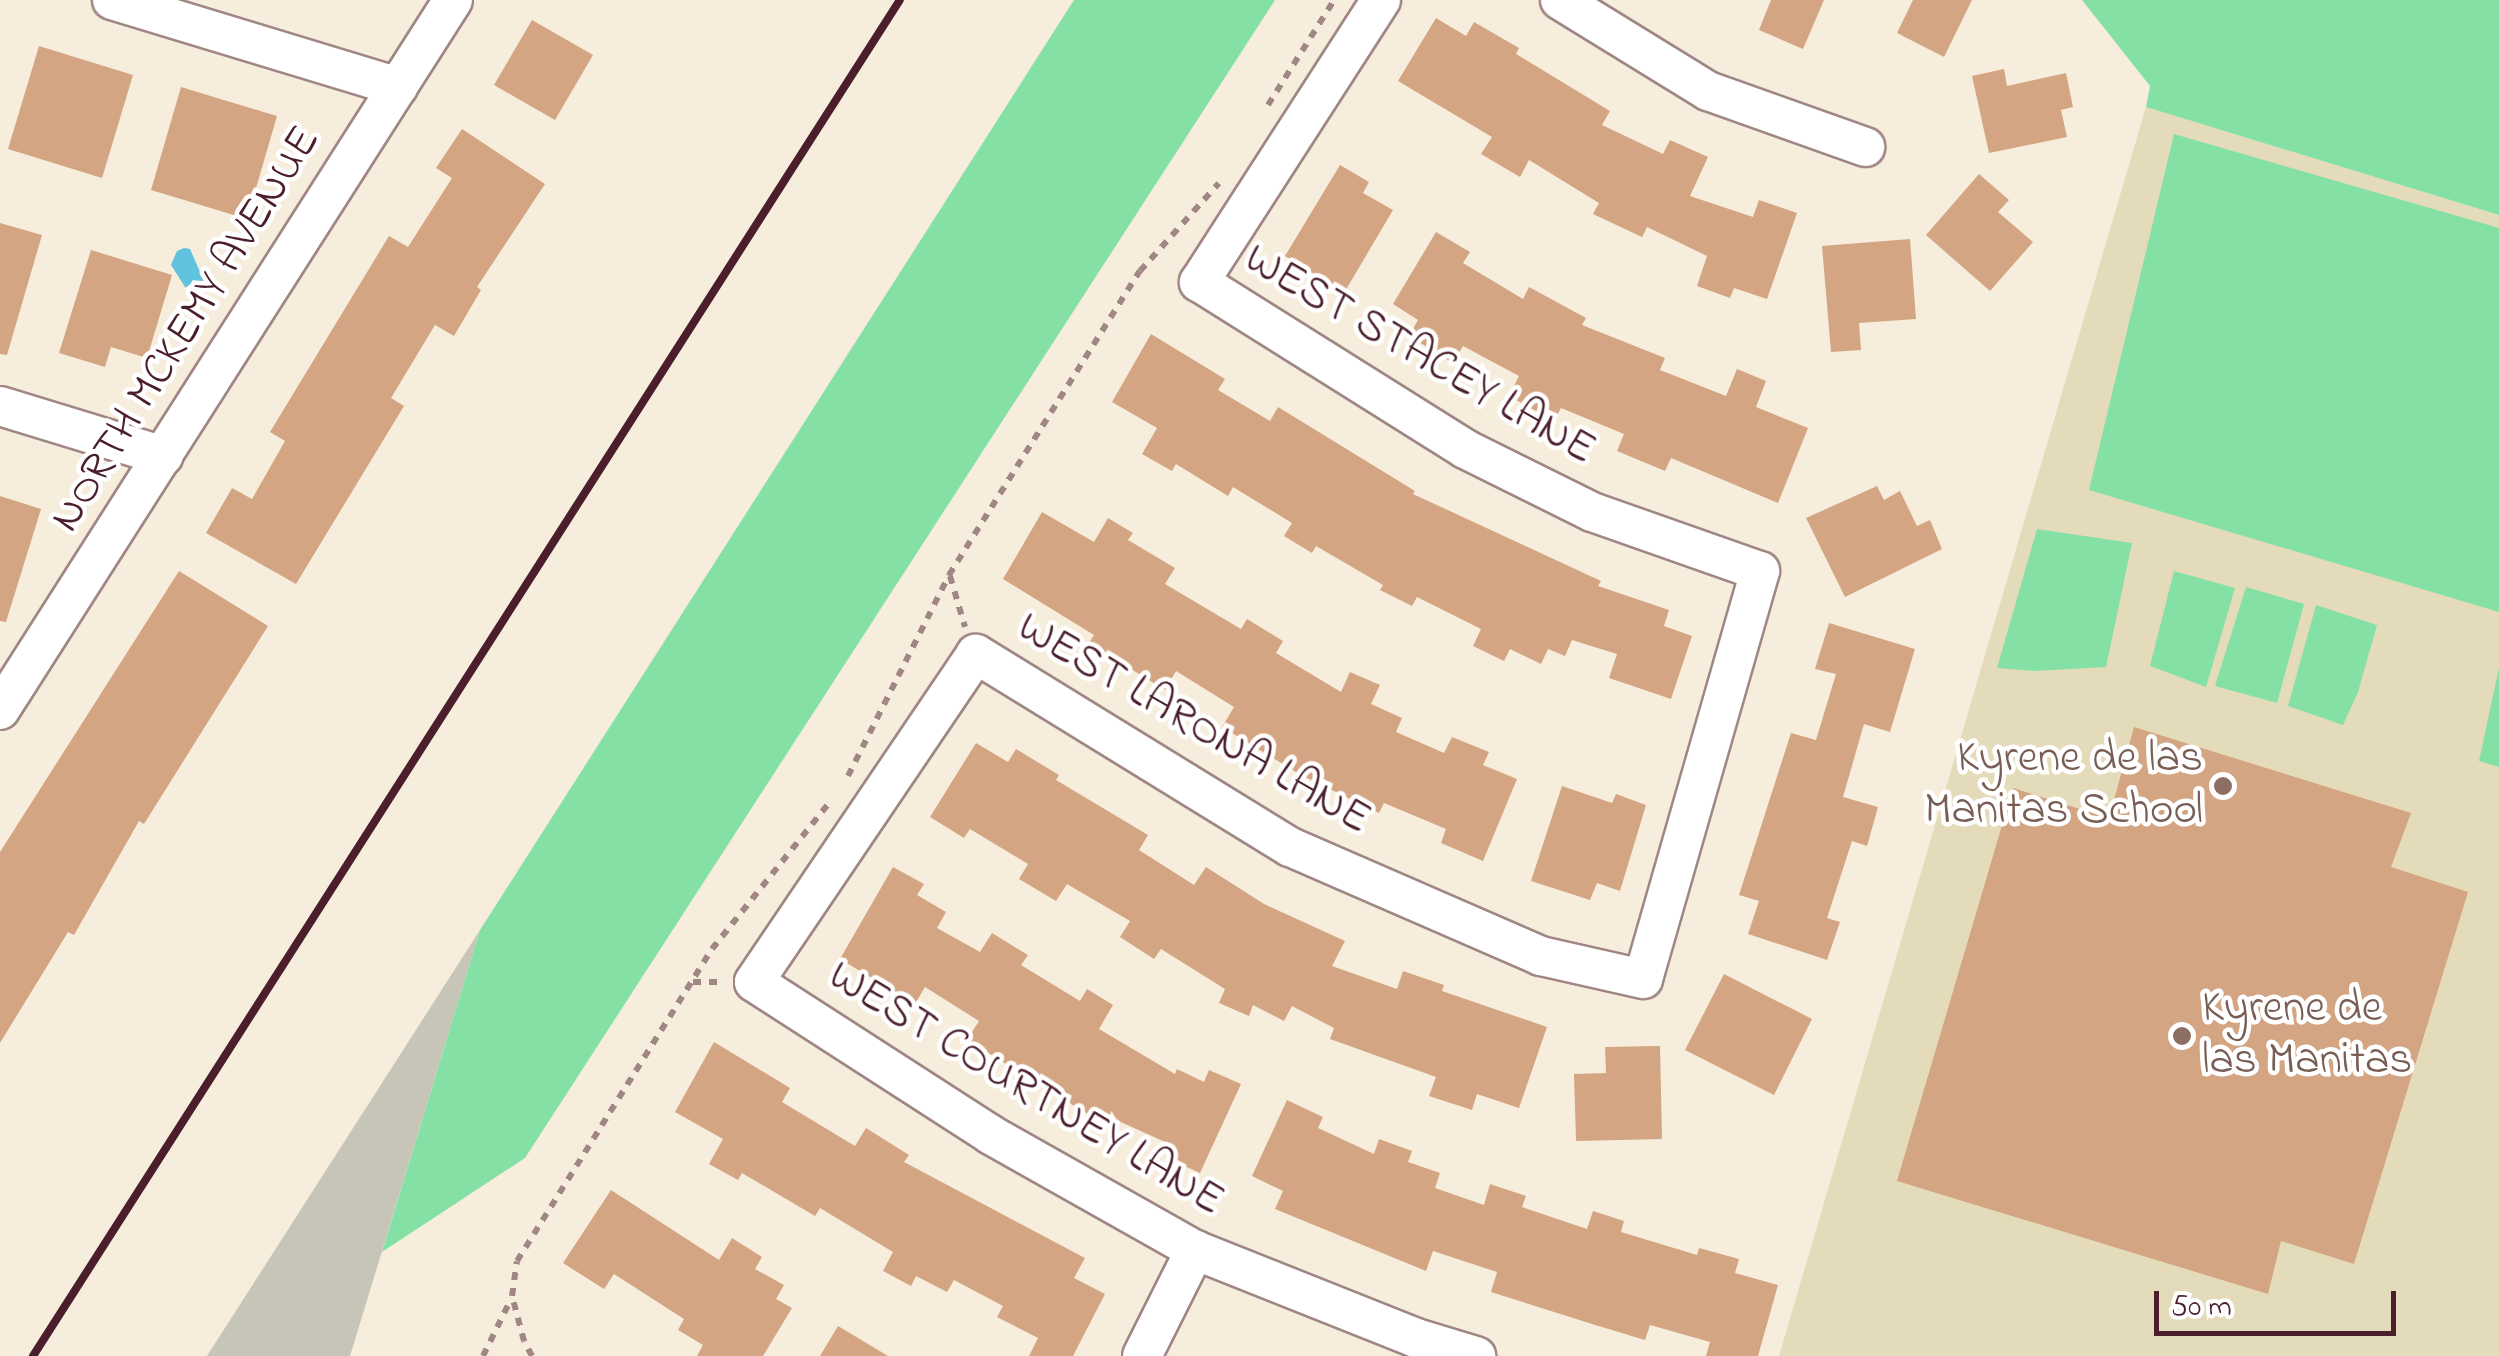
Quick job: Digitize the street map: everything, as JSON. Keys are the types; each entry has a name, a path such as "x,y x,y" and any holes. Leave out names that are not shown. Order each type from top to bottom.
{"street":[{"path":"112,0 398,87"},
{"name":"NORTH MCKEMY AVENUE","path":"0,710 453,0"},
{"name":"WEST STACEY LANE","path":"1381,0 1199,282 1465,448 1592,512 1760,571 1644,980"},
{"path":"1560,0 1708,90 1865,147"},
{"path":"0,406 164,456"},
{"name":"WEST LARONA LANE","path":"976,654 1290,847 1541,956 1644,980"},
{"name":"WEST COURTNEY LANE","path":"976,654 754,982 991,1135 1196,1250 1416,1338 1476,1356"},
{"path":"1142,1356 1196,1250"}],"path":[{"path":"1260,117 1334,0"},
{"path":"845,782 949,575 1140,270 1229,167"},
{"path":"949,575 976,654"},
{"path":"483,1356 512,1296 518,1261 712,949 833,798"},
{"path":"512,1296 524,1342 532,1356"}],"shaded area":[{"name":"Kyrene de las Manitas School","path":"2146,107 2499,215 2499,1356 1779,1356"},
{"path":"480,930 350,1356 207,1356"}],"green space":[{"path":"1074,0 1275,0 525,1158 382,1252 480,930"},
{"path":"2082,0 2499,0 2499,215 2146,107 2150,86"},
{"path":"2174,134 2499,228 2499,612 2089,490"},
{"path":"2037,529 2132,543 2106,667 2035,671 1997,668"},
{"path":"2174,571 2235,588 2206,687 2150,666"},
{"path":"2246,587 2304,604 2277,703 2215,686"},
{"path":"2316,605 2377,625 2358,692 2343,725 2288,706"},
{"path":"2499,668 2499,767 2479,761"}],"water":[{"path":"190,249 204,281 195,293 187,290 171,265 177,251"}],"building":[{"path":"1771,0 1824,0 1803,49 1759,30"},
{"path":"1913,0 1972,0 1944,57 1897,33"},
{"path":"1436,18 1466,36 1474,22 1519,48 1516,54 1610,111 1602,125 1663,154 1670,140 1708,157 1690,196 1753,217 1759,200 1797,213 1767,299 1734,288 1730,298 1697,286 1707,256 1647,227 1642,237 1593,214 1599,203 1529,160 1520,177 1481,154 1492,137 1398,81"},
{"path":"532,20 593,55 555,120 494,85"},
{"path":"39,46 133,75 102,178 8,149"},
{"path":"2004,69 2007,86 2066,73 2073,107 2061,110 2067,137 1989,153 1972,76"},
{"path":"181,87 277,116 247,219 151,190"},
{"path":"462,129 545,184 477,287 481,290 454,336 435,325 391,398 404,406 296,584 206,533 232,488 252,499 285,441 270,432 389,236 408,247 452,178 436,168"},
{"path":"1340,165 1369,182 1363,193 1393,210 1344,293 1285,256"},
{"path":"1979,174 2009,200 1998,212 2033,242 1990,291 1926,235"},
{"path":"0,223 42,235 7,355 0,354"},
{"path":"1436,232 1470,252 1463,263 1523,299 1529,287 1586,318 1582,325 1665,358 1660,370 1726,396 1737,369 1766,381 1756,407 1808,428 1778,503 1671,458 1665,471 1617,451 1624,434 1561,408 1554,421 1509,396 1519,376 1463,346 1453,363 1409,336 1418,320 1393,304"},
{"path":"1910,239 1916,319 1859,323 1861,350 1831,352 1822,246"},
{"path":"91,250 172,275 147,358 111,347 105,367 59,353"},
{"path":"1151,334 1225,379 1218,390 1270,421 1278,407 1415,491 1413,494 1601,581 1598,586 1669,610 1664,626 1692,636 1671,699 1609,678 1617,654 1572,640 1565,656 1548,649 1541,664 1510,649 1504,661 1473,646 1481,629 1417,597 1412,606 1380,590 1383,585 1316,546 1312,553 1284,536 1292,523 1233,487 1228,496 1176,464 1172,471 1142,454 1157,428 1112,402"},
{"path":"1877,486 1884,500 1900,491 1917,526 1930,520 1942,549 1845,597 1806,518"},
{"path":"0,496 41,509 6,622 0,621"},
{"path":"1042,512 1094,542 1108,518 1133,533 1128,540 1175,568 1165,584 1241,629 1247,619 1283,641 1276,653 1341,692 1350,672 1380,685 1371,704 1402,718 1396,732 1444,753 1452,737 1489,752 1483,765 1517,779 1483,861 1441,843 1446,829 1384,803 1379,813 1301,775 1222,727 1234,707 1176,671 1165,690 1089,643 1094,635 1003,579"},
{"path":"179,571 268,626 144,824 139,821 74,935 68,932 0,1043 0,852"},
{"path":"1829,623 1915,649 1890,732 1864,724 1843,797 1878,807 1867,846 1852,841 1827,918 1840,922 1827,960 1748,934 1759,901 1739,895 1791,733 1816,740 1836,674 1815,669"},
{"name":"Kyrene de las Manitas","path":"2134,727 2411,813 2391,867 2468,892 2354,1264 2281,1241 2268,1294 1897,1181 2013,788 2109,818"},
{"path":"976,743 1008,762 1016,749 1059,775 1056,780 1148,835 1139,850 1194,885 1206,867 1264,904 1345,941 1332,966 1397,989 1403,971 1444,985 1442,991 1547,1027 1519,1108 1477,1094 1472,1110 1429,1096 1436,1077 1330,1039 1334,1028 1292,1006 1284,1021 1253,1005 1249,1016 1219,1003 1225,989 1161,949 1154,959 1120,937 1130,921 1067,884 1056,901 1019,879 1028,864 970,829 964,838 930,817"},
{"path":"1562,786 1612,803 1616,794 1646,805 1620,891 1597,883 1590,900 1531,881"},
{"path":"893,867 924,884 917,895 946,912 937,928 980,952 992,933 1028,955 1021,965 1080,1001 1087,989 1113,1005 1099,1029 1175,1074 1177,1069 1204,1082 1209,1070 1241,1084 1200,1173 1169,1159 1174,1146 1114,1119 1109,1127 967,1040 979,1021 925,987 915,1004 840,959"},
{"path":"1724,974 1812,1019 1774,1095 1685,1050"},
{"path":"714,1042 790,1088 782,1102 855,1146 866,1128 909,1155 904,1162 1085,1258 1074,1278 1105,1294 1073,1356 1029,1356 1038,1338 997,1317 1003,1306 954,1280 947,1292 916,1276 911,1286 883,1271 893,1252 820,1208 815,1216 742,1173 738,1180 709,1164 723,1139 675,1112"},
{"path":"1660,1046 1662,1139 1576,1141 1574,1074 1606,1073 1605,1047"},
{"path":"1287,1100 1323,1117 1318,1128 1374,1154 1379,1139 1412,1151 1408,1162 1440,1173 1435,1188 1484,1205 1490,1184 1526,1196 1522,1207 1587,1229 1593,1211 1624,1221 1621,1232 1697,1255 1699,1248 1739,1259 1735,1273 1778,1285 1758,1356 1706,1356 1710,1342 1650,1325 1645,1340 1592,1324 1491,1292 1497,1272 1433,1251 1426,1271 1275,1209 1283,1191 1252,1176"},
{"path":"611,1190 719,1260 732,1238 762,1257 755,1269 784,1285 776,1299 792,1308 763,1356 697,1356 703,1345 678,1330 684,1319 614,1274 604,1289 563,1263"},
{"path":"838,1326 888,1356 820,1356"}],"railway":[{"path":"33,1356 900,0"}],"place":[{"name":"Kyrene de las Manitas School","path":"2223,786"},
{"name":"Kyrene de las Manitas","path":"2182,1036"}]}
